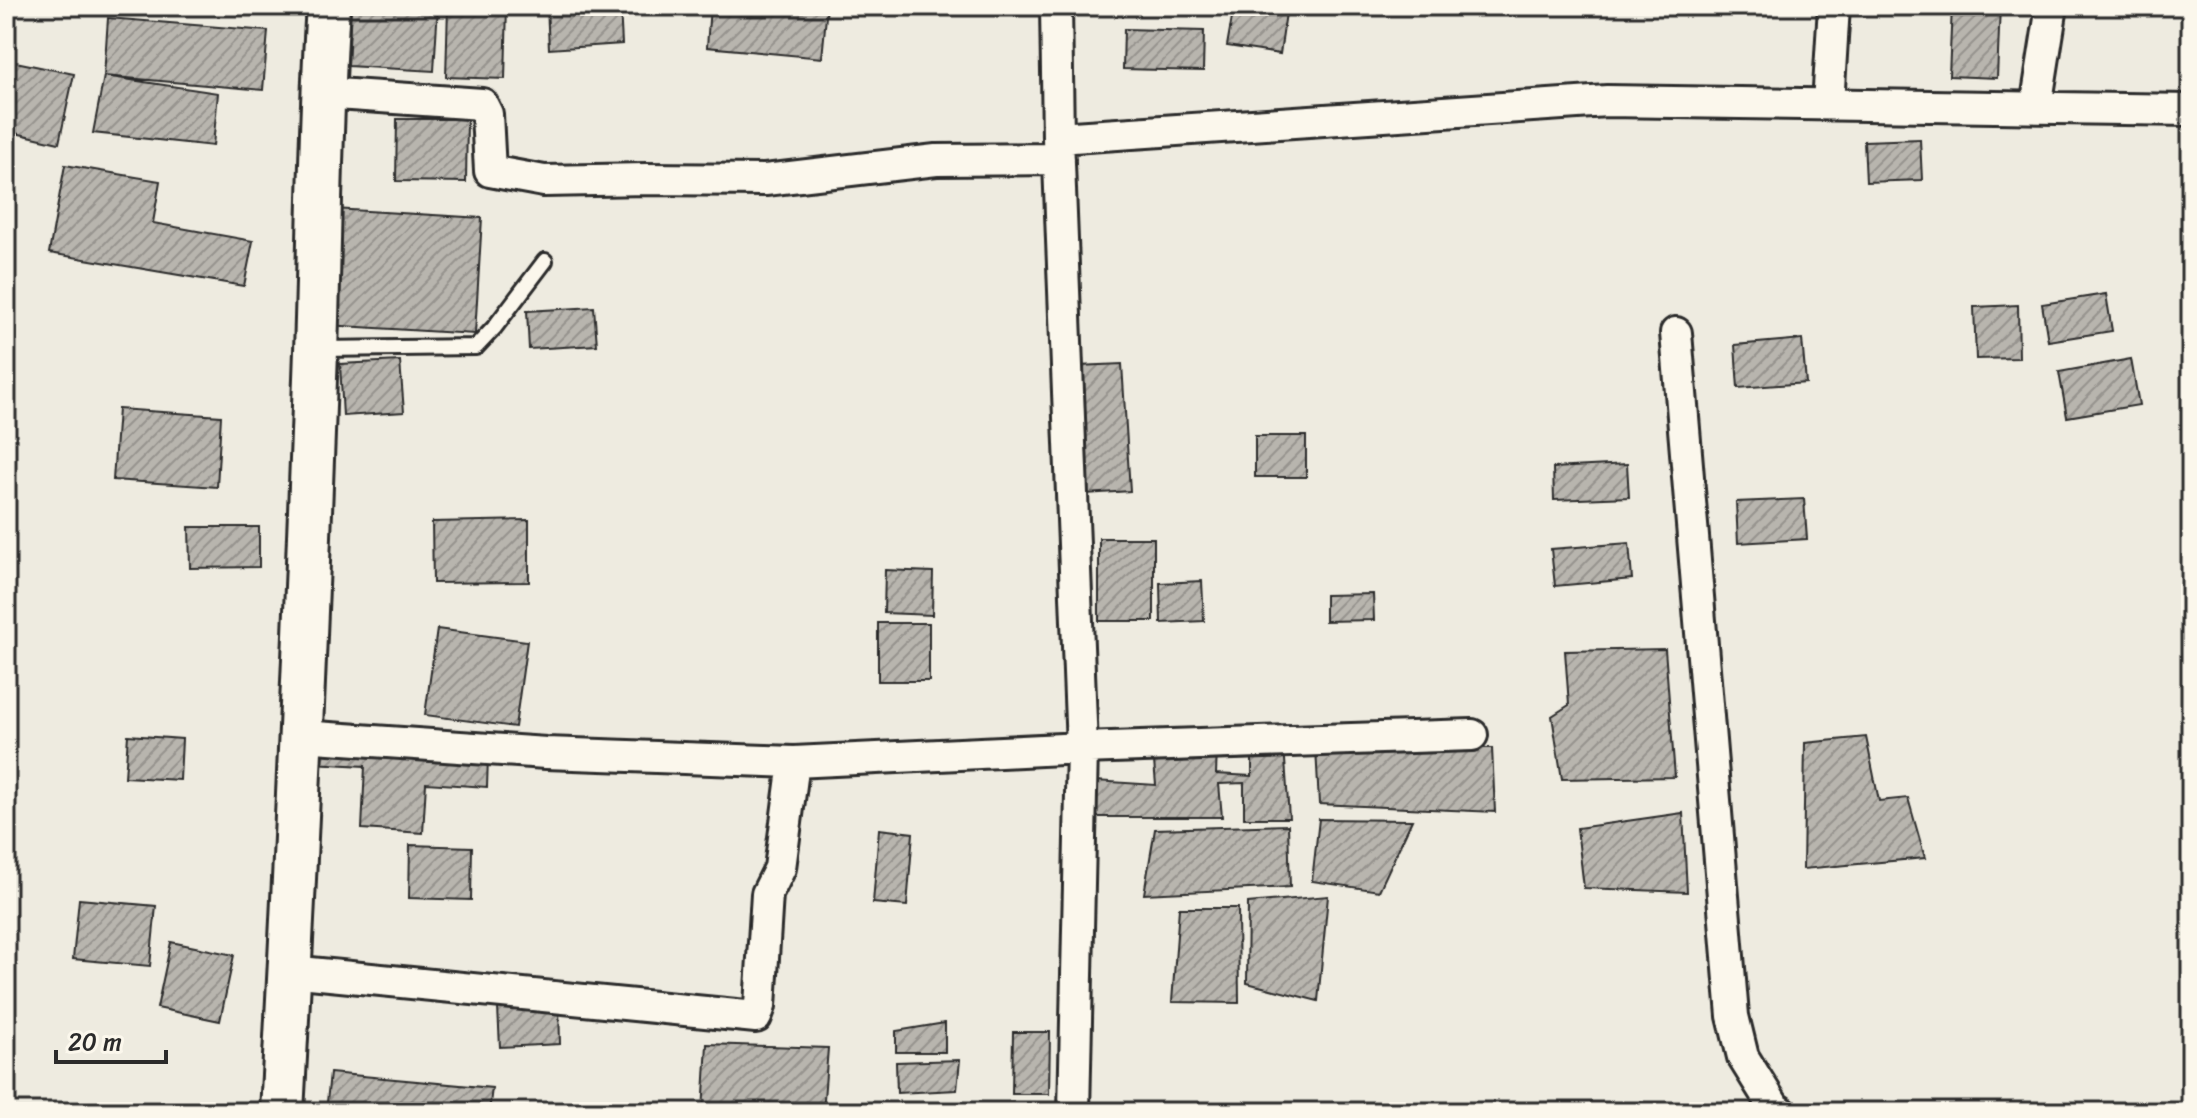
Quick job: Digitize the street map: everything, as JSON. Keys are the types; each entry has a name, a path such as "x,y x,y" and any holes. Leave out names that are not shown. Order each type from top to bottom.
{"street":[{"path":"282,1112 301,736 322,93 328,6"},
{"path":"1056,6 1082,748 1074,1112"},
{"path":"1828,104 1834,6"},
{"path":"2036,107 2052,6"},
{"path":"322,93 482,104 487,114 490,171 544,181 765,180 1059,148 1607,101 2191,110"},
{"path":"1676,333 1733,1016 1743,1057 1774,1107 1781,1112"},
{"path":"301,736 546,753 794,762 1082,748 1472,735"},
{"path":"290,971 756,1017 760,1006 767,894 780,868 794,762"}],"lane":[{"path":"316,349 476,347 545,261"}],"building":[{"path":"351,6 438,6 434,71 348,66"},
{"path":"448,6 507,6 505,79 446,77"},
{"path":"547,6 620,6 622,44 549,49"},
{"path":"710,6 827,6 822,58 707,47"},
{"path":"1234,6 1287,6 1280,54 1227,46"},
{"path":"1362,6 1400,6 1400,11"},
{"path":"1952,6 2000,6 1997,78 1949,76"},
{"path":"108,18 268,31 263,90 104,76"},
{"path":"1124,29 1204,31 1203,71 1123,69"},
{"path":"6,60 74,74 59,143 6,131"},
{"path":"104,76 218,93 213,146 93,133"},
{"path":"397,119 467,119 466,182 396,181"},
{"path":"1920,139 1922,180 1866,182 1864,141"},
{"path":"65,165 160,181 153,223 253,241 244,286 49,253"},
{"path":"334,209 482,218 475,334 326,325"},
{"path":"2106,294 2112,331 2048,341 2042,304"},
{"path":"2018,305 2019,358 1976,359 1974,307"},
{"path":"594,307 597,345 529,349 527,311"},
{"path":"1802,339 1806,383 1738,388 1735,345"},
{"path":"2131,359 2139,405 2067,417 2059,372"},
{"path":"400,361 404,412 343,416 340,364"},
{"path":"1122,364 1130,491 1086,494 1078,366"},
{"path":"118,409 221,416 217,487 113,480"},
{"path":"1255,436 1306,436 1306,477 1255,477"},
{"path":"1627,464 1629,497 1554,500 1553,468"},
{"path":"1804,499 1807,539 1738,543 1736,502"},
{"path":"529,520 529,582 433,583 432,522"},
{"path":"189,527 259,527 259,567 190,568"},
{"path":"1099,538 1154,538 1154,621 1099,621"},
{"path":"1629,543 1632,579 1555,586 1551,549"},
{"path":"885,570 933,572 932,615 884,613"},
{"path":"1202,581 1204,621 1161,623 1160,583"},
{"path":"1373,594 1374,620 1325,621 1325,595"},
{"path":"878,623 929,623 929,681 878,681"},
{"path":"437,629 527,641 515,727 425,715"},
{"path":"1665,649 1675,777 1562,779 1552,716 1569,705 1565,651"},
{"path":"128,735 182,739 180,780 125,777"},
{"path":"1866,737 1879,801 1908,798 1925,858 1803,869 1805,743"},
{"path":"1284,745 1289,818 1244,818 1244,783 1219,784 1222,817 1097,817 1096,781 1156,785 1153,750 1217,748 1216,774 1252,776 1252,747"},
{"path":"312,746 488,757 487,787 426,783 423,833 362,829 365,766 312,763"},
{"path":"1316,748 1492,748 1495,812 1319,804"},
{"path":"1683,813 1687,892 1584,888 1577,828"},
{"path":"1319,819 1412,820 1379,891 1312,881"},
{"path":"1288,825 1290,887 1144,894 1155,829"},
{"path":"879,829 913,833 907,906 873,903"},
{"path":"410,845 472,847 471,900 409,898"},
{"path":"1328,896 1318,1001 1247,983 1248,903"},
{"path":"79,899 156,906 150,966 73,959"},
{"path":"1179,908 1238,908 1239,1003 1172,1002"},
{"path":"171,942 234,955 220,1021 157,1008"},
{"path":"559,1005 560,1044 500,1047 498,1008"},
{"path":"945,1023 945,1052 896,1052 896,1031"},
{"path":"1013,1032 1050,1032 1049,1094 1012,1094"},
{"path":"707,1044 828,1048 823,1112 703,1112"},
{"path":"960,1060 957,1090 897,1093 896,1062"},
{"path":"330,1073 492,1088 489,1112 326,1112"},
{"path":"949,1105 949,1112 889,1112 890,1110"},
{"path":"548,1106 548,1112 514,1112 514,1107"}]}
